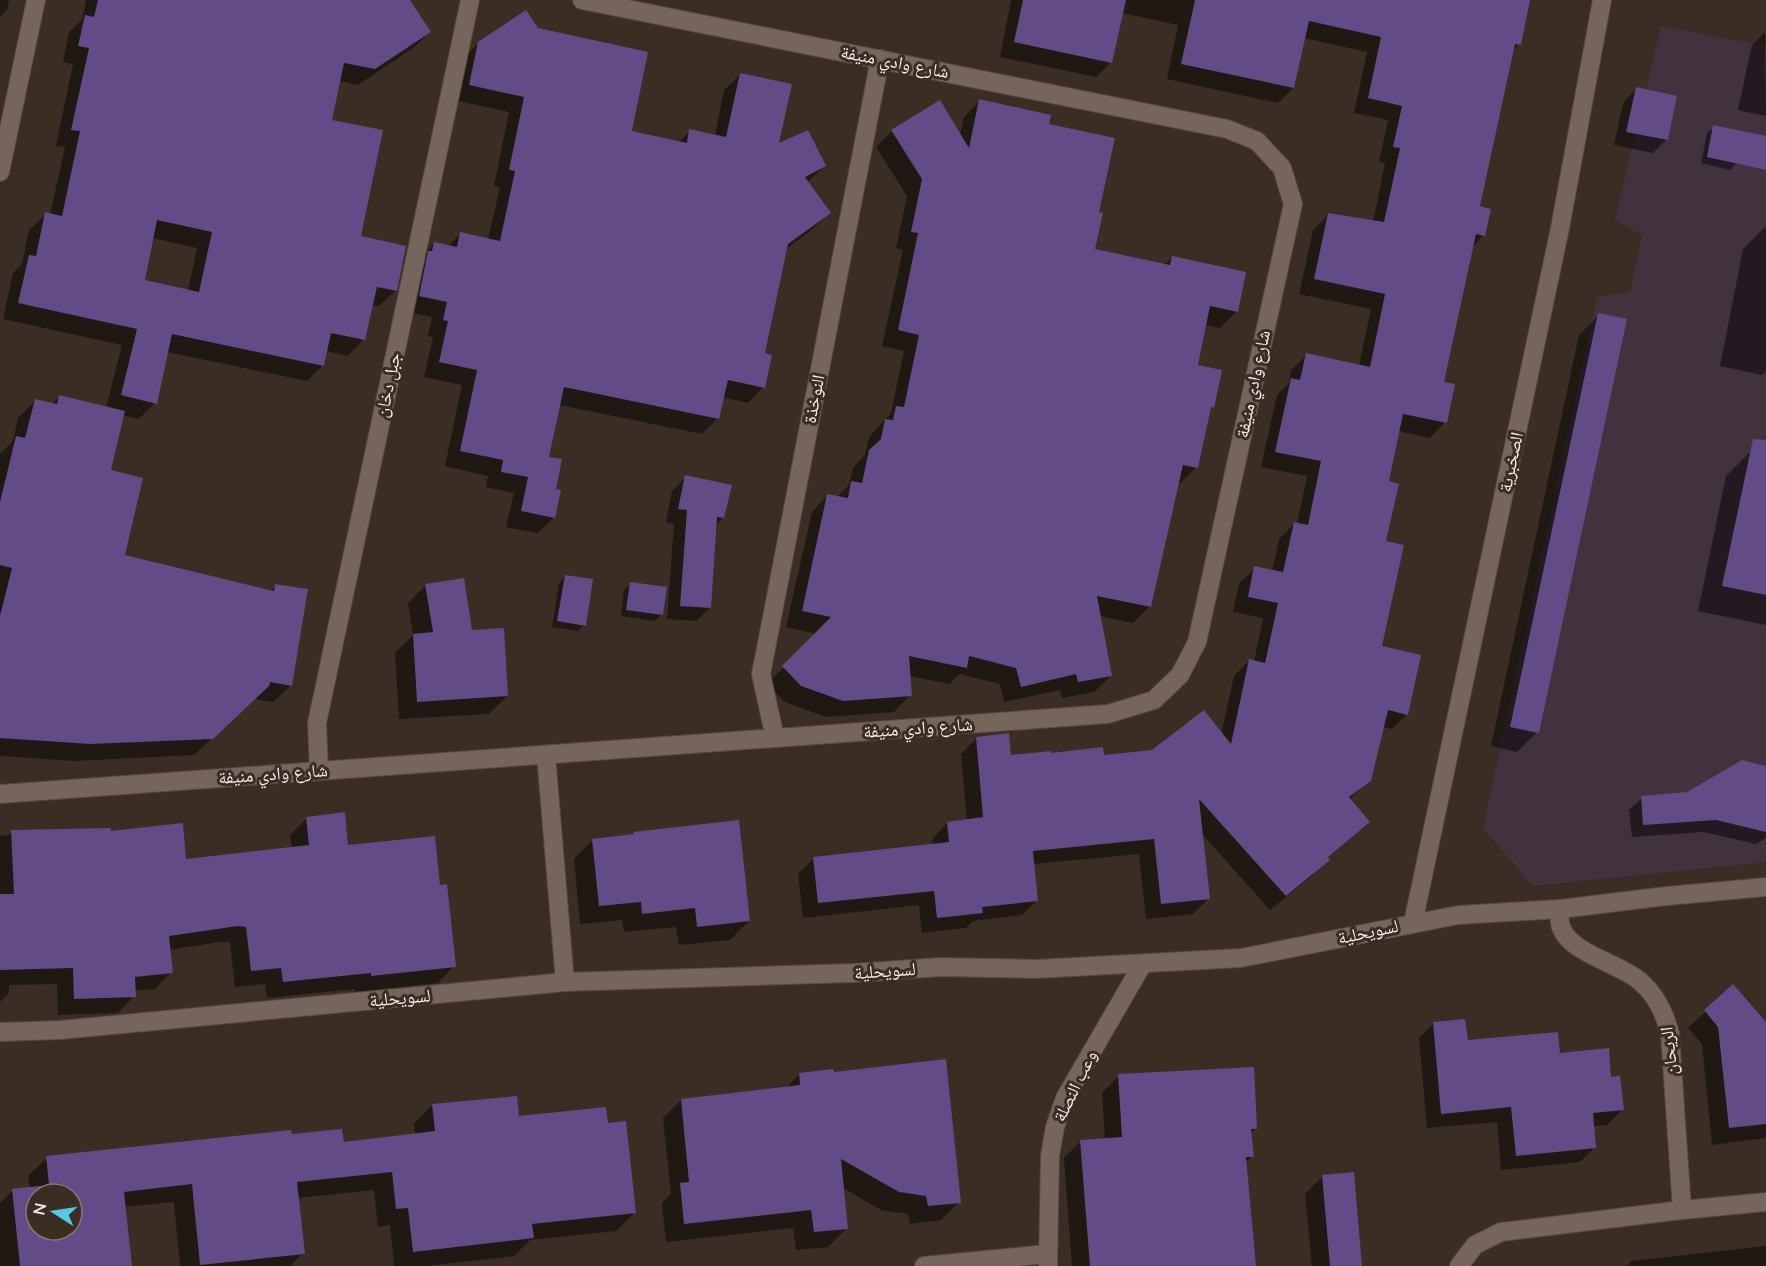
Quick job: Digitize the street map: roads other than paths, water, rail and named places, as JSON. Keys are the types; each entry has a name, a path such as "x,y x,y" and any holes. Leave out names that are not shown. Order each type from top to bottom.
{"street":[{"path":"0,172 36,0"},
{"name":"جبل دخان","path":"319,771 316,723 470,0"},
{"name":"شارع وادي منيفة","path":"0,794 1108,714 1154,700 1180,675 1197,642 1293,204 1282,168 1257,141 1227,129 582,0"},
{"name":"الصخبرية","path":"1413,923 1560,228 1602,0"},
{"name":"النوخذة","path":"775,738 761,674 880,59"},
{"path":"546,755 565,982"},
{"name":"لسويحلية","path":"0,1032 60,1030 565,982 854,973 941,967 1036,969 1241,958 1458,915 1560,909 1766,887"},
{"name":"الريحان","path":"1560,909 1560,924 1566,937 1578,948 1628,971 1640,980 1659,1004 1666,1019 1670,1034 1682,1210"},
{"name":"وعب النصلة","path":"924,1266 1048,1260 1050,1156 1055,1127 1065,1098 1142,965"},
{"path":"1459,1266 1475,1245 1501,1232 1766,1202"}]}
